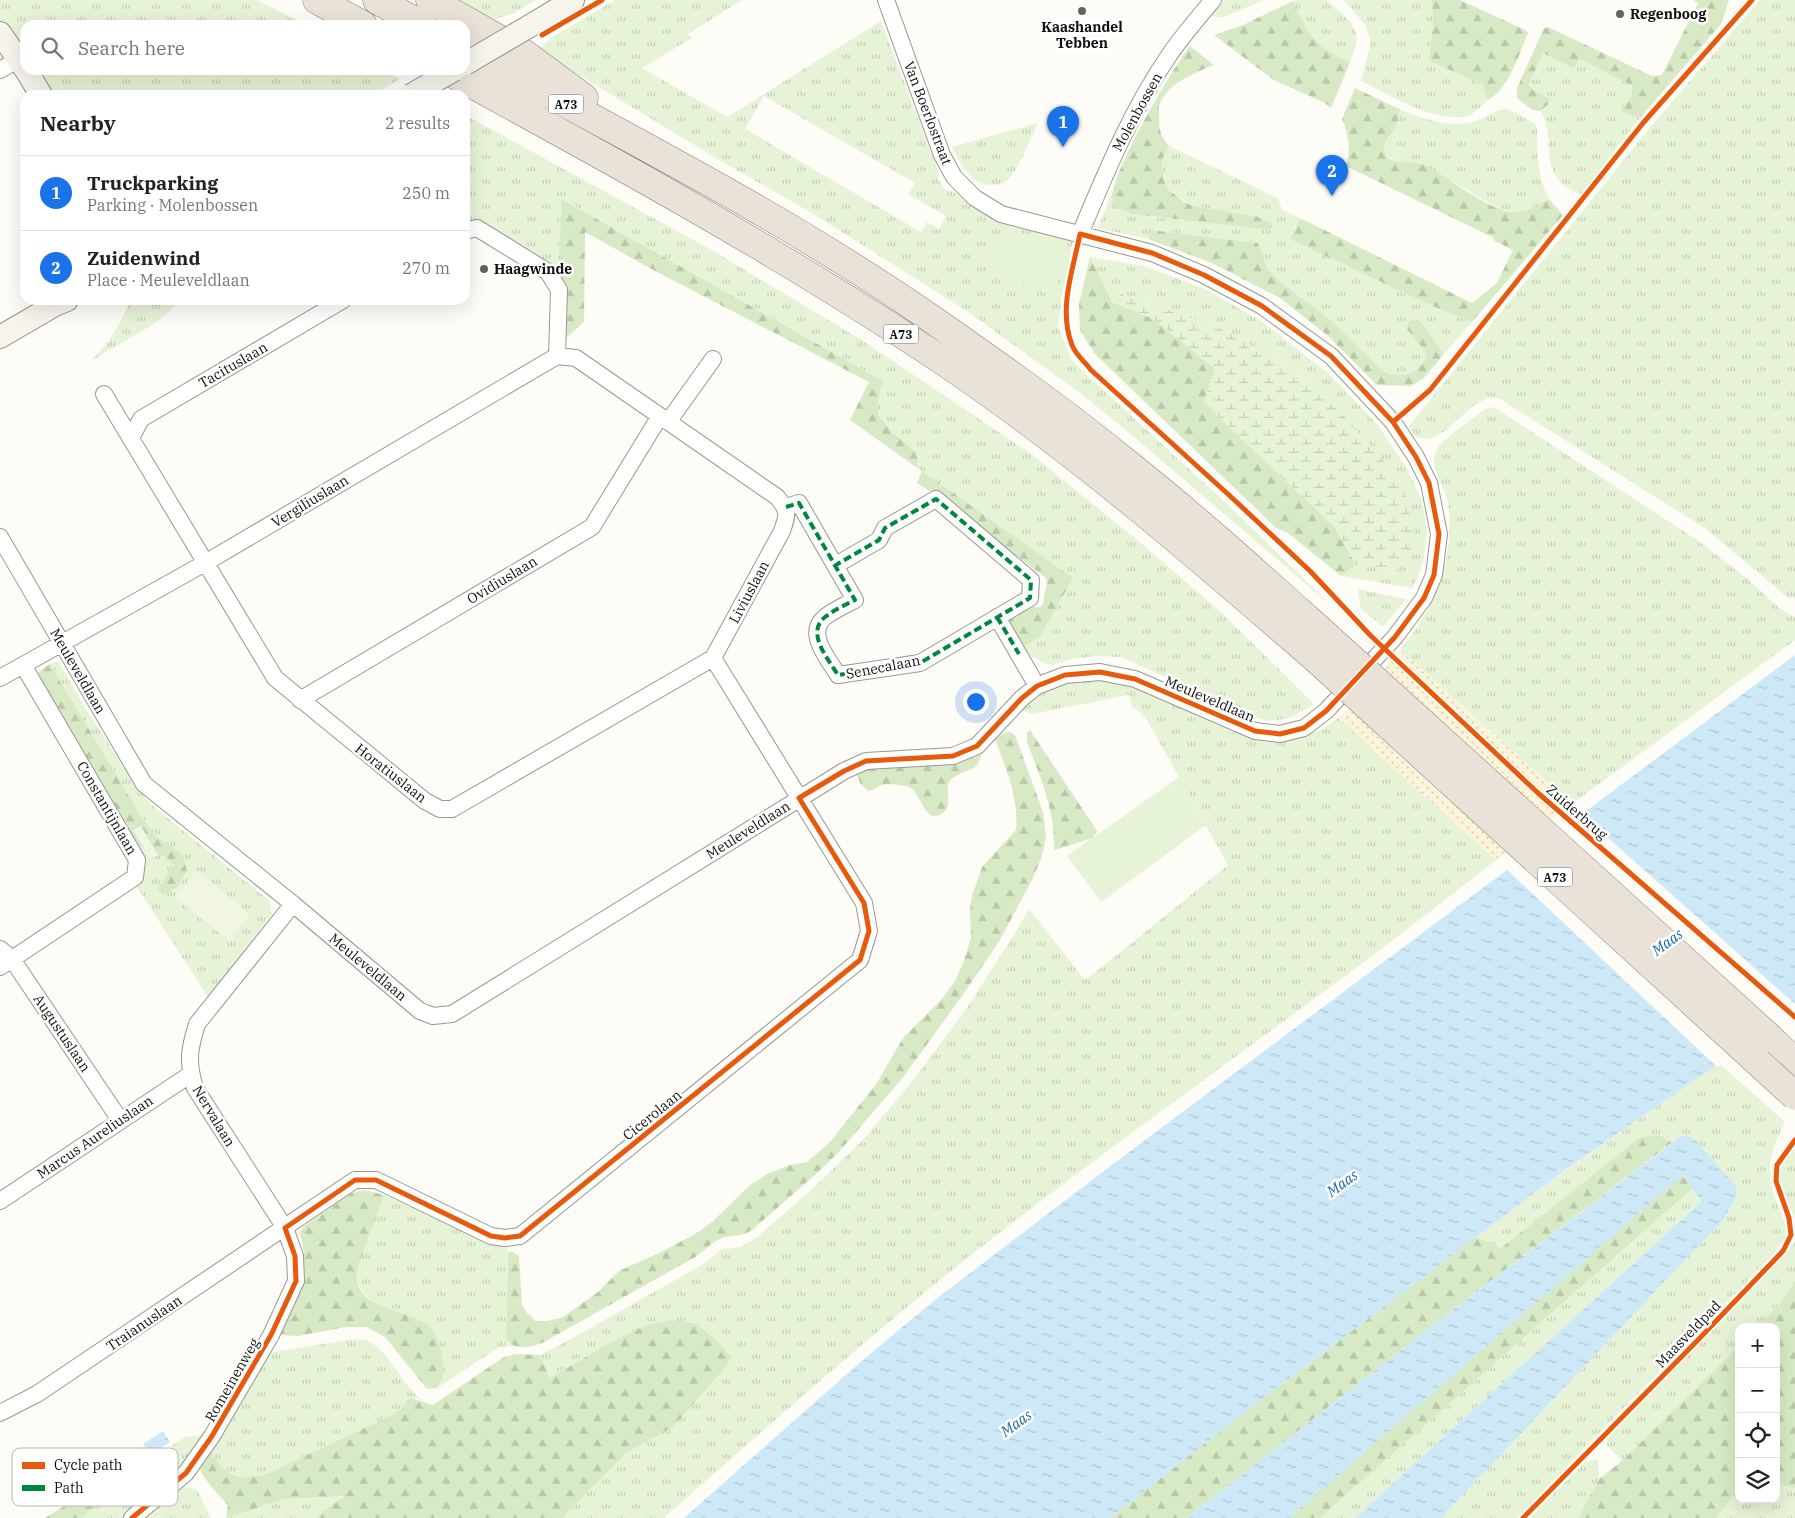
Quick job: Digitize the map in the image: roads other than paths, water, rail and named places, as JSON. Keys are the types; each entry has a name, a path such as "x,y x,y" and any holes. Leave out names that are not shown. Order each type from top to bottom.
{"highway":[{"path":"317,0 354,20"},
{"path":"377,0 413,20"},
{"name":"A73","path":"430,0 465,20"},
{"name":"A73","path":"470,23 522,52 667,160"},
{"name":"A73","path":"470,52 752,207 867,276 935,321 1122,459 1190,515 1323,649 1795,1096"},
{"name":"A73","path":"455,75 587,146 826,286 944,362 1021,417 1111,485 1204,561 1323,649 1770,1038 1795,1062"},
{"name":"A73","path":"1770,1038 1795,1056"}],"street":[{"path":"470,61 573,0"},
{"name":"Van Boerlostraat","path":"886,0 942,155 954,176 975,198 1001,214 1080,234"},
{"name":"Molenbossen","path":"1080,234 1117,147 1145,95 1170,54 1212,0"},
{"path":"0,33 17,67"},
{"path":"24,75 37,90"},
{"path":"420,90 445,75"},
{"path":"470,230 477,228 548,272 559,290 557,356 576,358 776,498 786,507"},
{"name":"Meuleveldlaan","path":"0,537 144,784 293,904 420,1011 432,1016 452,1014 844,771 866,761 953,756 977,746 1022,698 1037,686 1065,675 1100,672 1135,679 1255,731 1280,734 1304,728 1326,710 1395,637 1424,598 1434,574 1439,534 1429,483 1416,456 1393,422 1331,356 1262,306 1204,275 1152,253 1080,234"},
{"path":"0,337 56,305"},
{"name":"Tacituslaan","path":"131,438 141,419 335,305"},
{"name":"Vergiliuslaan","path":"0,678 205,563 557,356"},
{"path":"664,419 713,359"},
{"path":"104,394 205,563"},
{"name":"Ovidiuslaan","path":"300,700 592,527 664,419"},
{"name":"Senecalaan","path":"786,507 798,503 855,600 824,618 817,628 818,640 838,675 920,663 1030,598 1032,580 936,500 885,528 879,540 836,566"},
{"name":"Liviuslaan","path":"713,658 782,531 787,515 786,507"},
{"name":"Horatiuslaan","path":"205,563 275,678 425,801 440,809 452,809 713,658"},
{"path":"997,617 1037,686"},
{"path":"713,658 799,798"},
{"name":"Constantijnlaan","path":"4,958 135,877 137,860 23,665"},
{"name":"Cicerolaan","path":"285,1228 355,1180 376,1180 491,1236 505,1238 520,1236 860,960 869,931 864,903 799,798"},
{"name":"Nervalaan","path":"285,1228 194,1088 191,1074 190,1049 197,1024 293,904"},
{"name":"Augustuslaan","path":"4,958 120,1120"},
{"name":"Marcus Aureliuslaan","path":"0,1201 191,1074"},
{"name":"Traianuslaan","path":"0,1413 37,1394 285,1228"},
{"name":"Romeinenweg","path":"178,1480 186,1473 212,1436 270,1335 296,1281 295,1256 285,1228"},
{"name":"Romeinenweg","path":"132,1518 146,1506"}],"water":[{"name":"Maas","path":"1795,655 1795,1011 1565,1170 1266,1396 1110,1518 684,1518 864,1359 936,1299 1133,1149"},
{"path":"1681,1136 1692,1137 1737,1187 1735,1200 1723,1220 1441,1518 1355,1518 1702,1201 1683,1175 1289,1518 1187,1518 1433,1325"},
{"path":"163,1431 170,1442 161,1448 146,1448 143,1444"}],"place":[{"name":"Kaashandel Tebben","path":"1082,11"},
{"name":"Regenboog","path":"1620,14"},
{"name":"Truckparking","path":"1063,147"},
{"name":"Zuidenwind","path":"1332,196"},
{"name":"Haagwinde","path":"484,269"}]}
